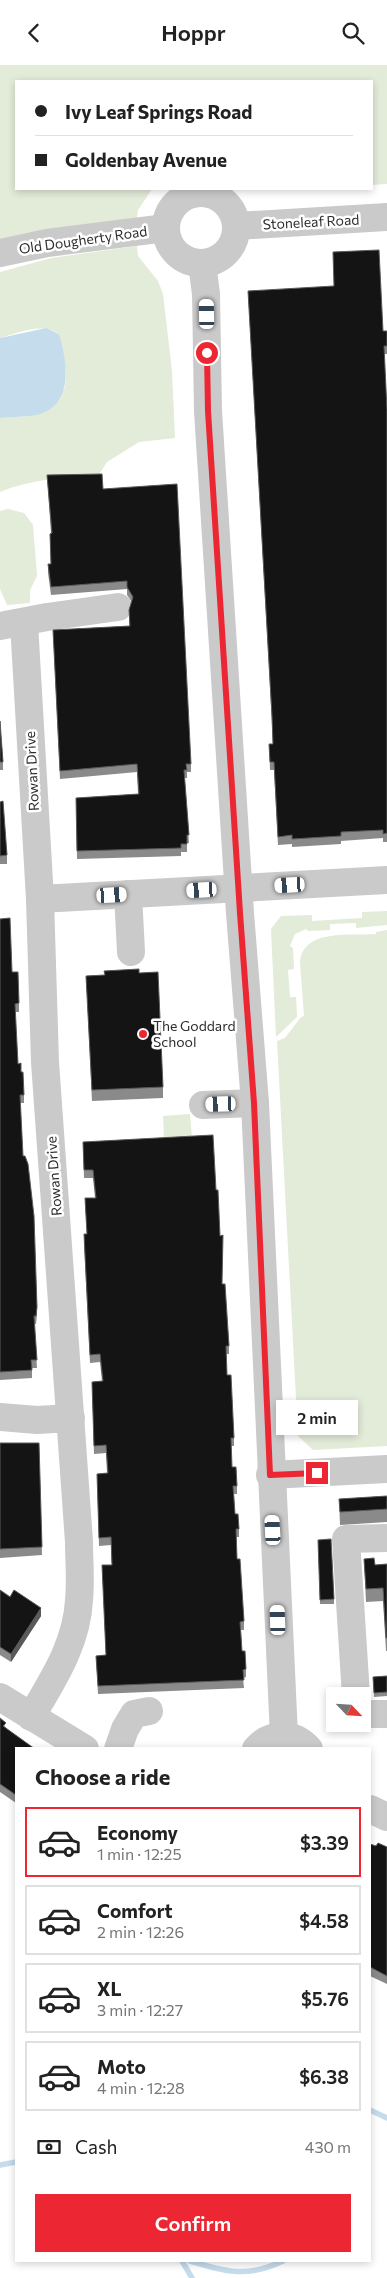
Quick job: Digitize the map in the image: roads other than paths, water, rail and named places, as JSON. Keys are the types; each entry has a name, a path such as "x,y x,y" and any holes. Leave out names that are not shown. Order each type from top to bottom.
{"street":[{"path":"200,193 216,197 228,206 236,226 235,235 227,252 212,262 193,263 176,254 167,238 166,228 173,208 190,195 200,193"},
{"name":"Stoneleaf Road","path":"236,226 387,217"},
{"name":"Old Dougherty Road","path":"0,253 47,243 166,228"},
{"path":"202,263 206,294 208,411 238,888 254,1103 270,1475 284,1736"},
{"path":"12,624 118,607"},
{"name":"Rowan Drive","path":"12,624 40,899 45,1062 79,1542 80,1602 72,1637 59,1671 31,1717"},
{"path":"40,899 387,880"},
{"path":"128,894 131,952"},
{"path":"202,1105 254,1103"},
{"path":"0,1417 37,1420 71,1418"},
{"path":"270,1475 387,1469"},
{"path":"355,1687 346,1539 387,1538"},
{"path":"0,1697 82,1747"},
{"path":"119,1747 125,1729 134,1714 149,1711"},
{"path":"371,1714 387,1714"},
{"path":"258,1747 268,1739 284,1736 298,1740 307,1747"},
{"path":"371,1809 387,1817"}],"water":[{"path":"46,328 59,334 62,346 66,372 62,396 55,405 45,412 31,416 0,418 0,338"}],"waterway":[{"path":"371,2110 387,2118"},
{"path":"0,2165 15,2162"},
{"path":"183,2262 192,2278"},
{"path":"194,2262 215,2268 237,2271 258,2270 280,2262"}],"place":[{"name":"The Goddard School","path":"143,1034"}]}
